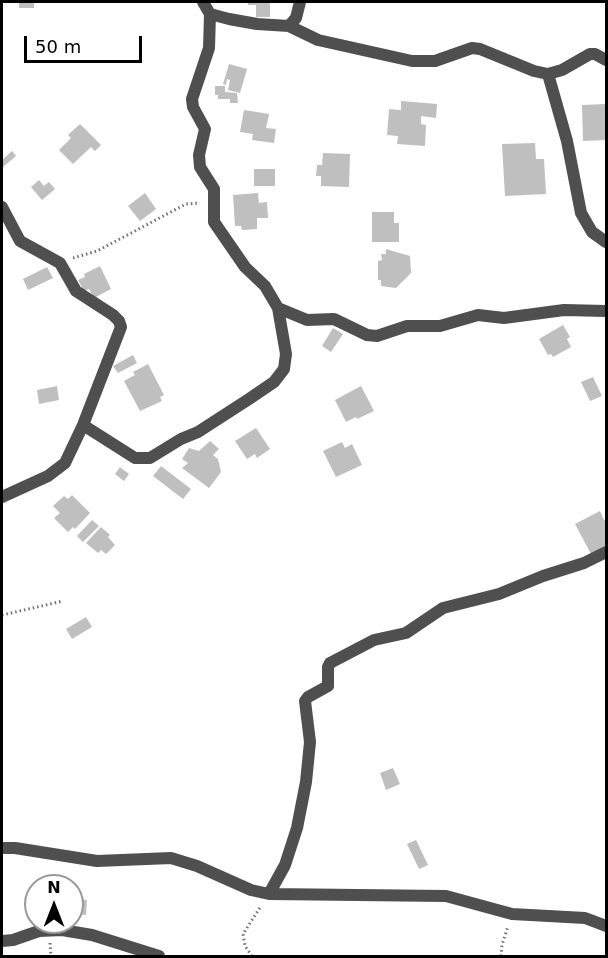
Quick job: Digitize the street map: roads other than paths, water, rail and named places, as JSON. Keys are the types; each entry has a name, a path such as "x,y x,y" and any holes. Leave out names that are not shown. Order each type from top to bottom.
{"street":[{"path":"83,425 135,458 150,458 181,439 198,432 274,382 284,369 286,354 278,308 265,286 246,267 214,222 214,189 200,166 205,129 193,107 192,99 209,48 210,14 203,2"},
{"path":"290,26 296,18 300,2"},
{"path":"210,14 242,23 290,26 318,40 412,61 435,61 472,48 548,74 562,70 590,54 606,60"},
{"path":"548,74 567,141 581,213 592,232 606,242"},
{"path":"2,207 20,241 60,262 76,291 113,315 121,327 83,425 65,463 57,471 38,482 2,497"},
{"path":"278,308 307,320 334,319 367,335 377,336 407,326 440,326 471,315 504,318 564,310 606,311"},
{"path":"269,894 285,865 297,828 306,782 310,742 305,700 328,686 330,663 374,640 406,633 443,608 499,594 548,574 584,563 606,552"},
{"path":"2,848 97,861 171,858 197,866 251,890 269,894 446,896 512,914 585,918 606,926"},
{"path":"2,941 13,940 39,931 62,930 92,935 155,956"}]}
